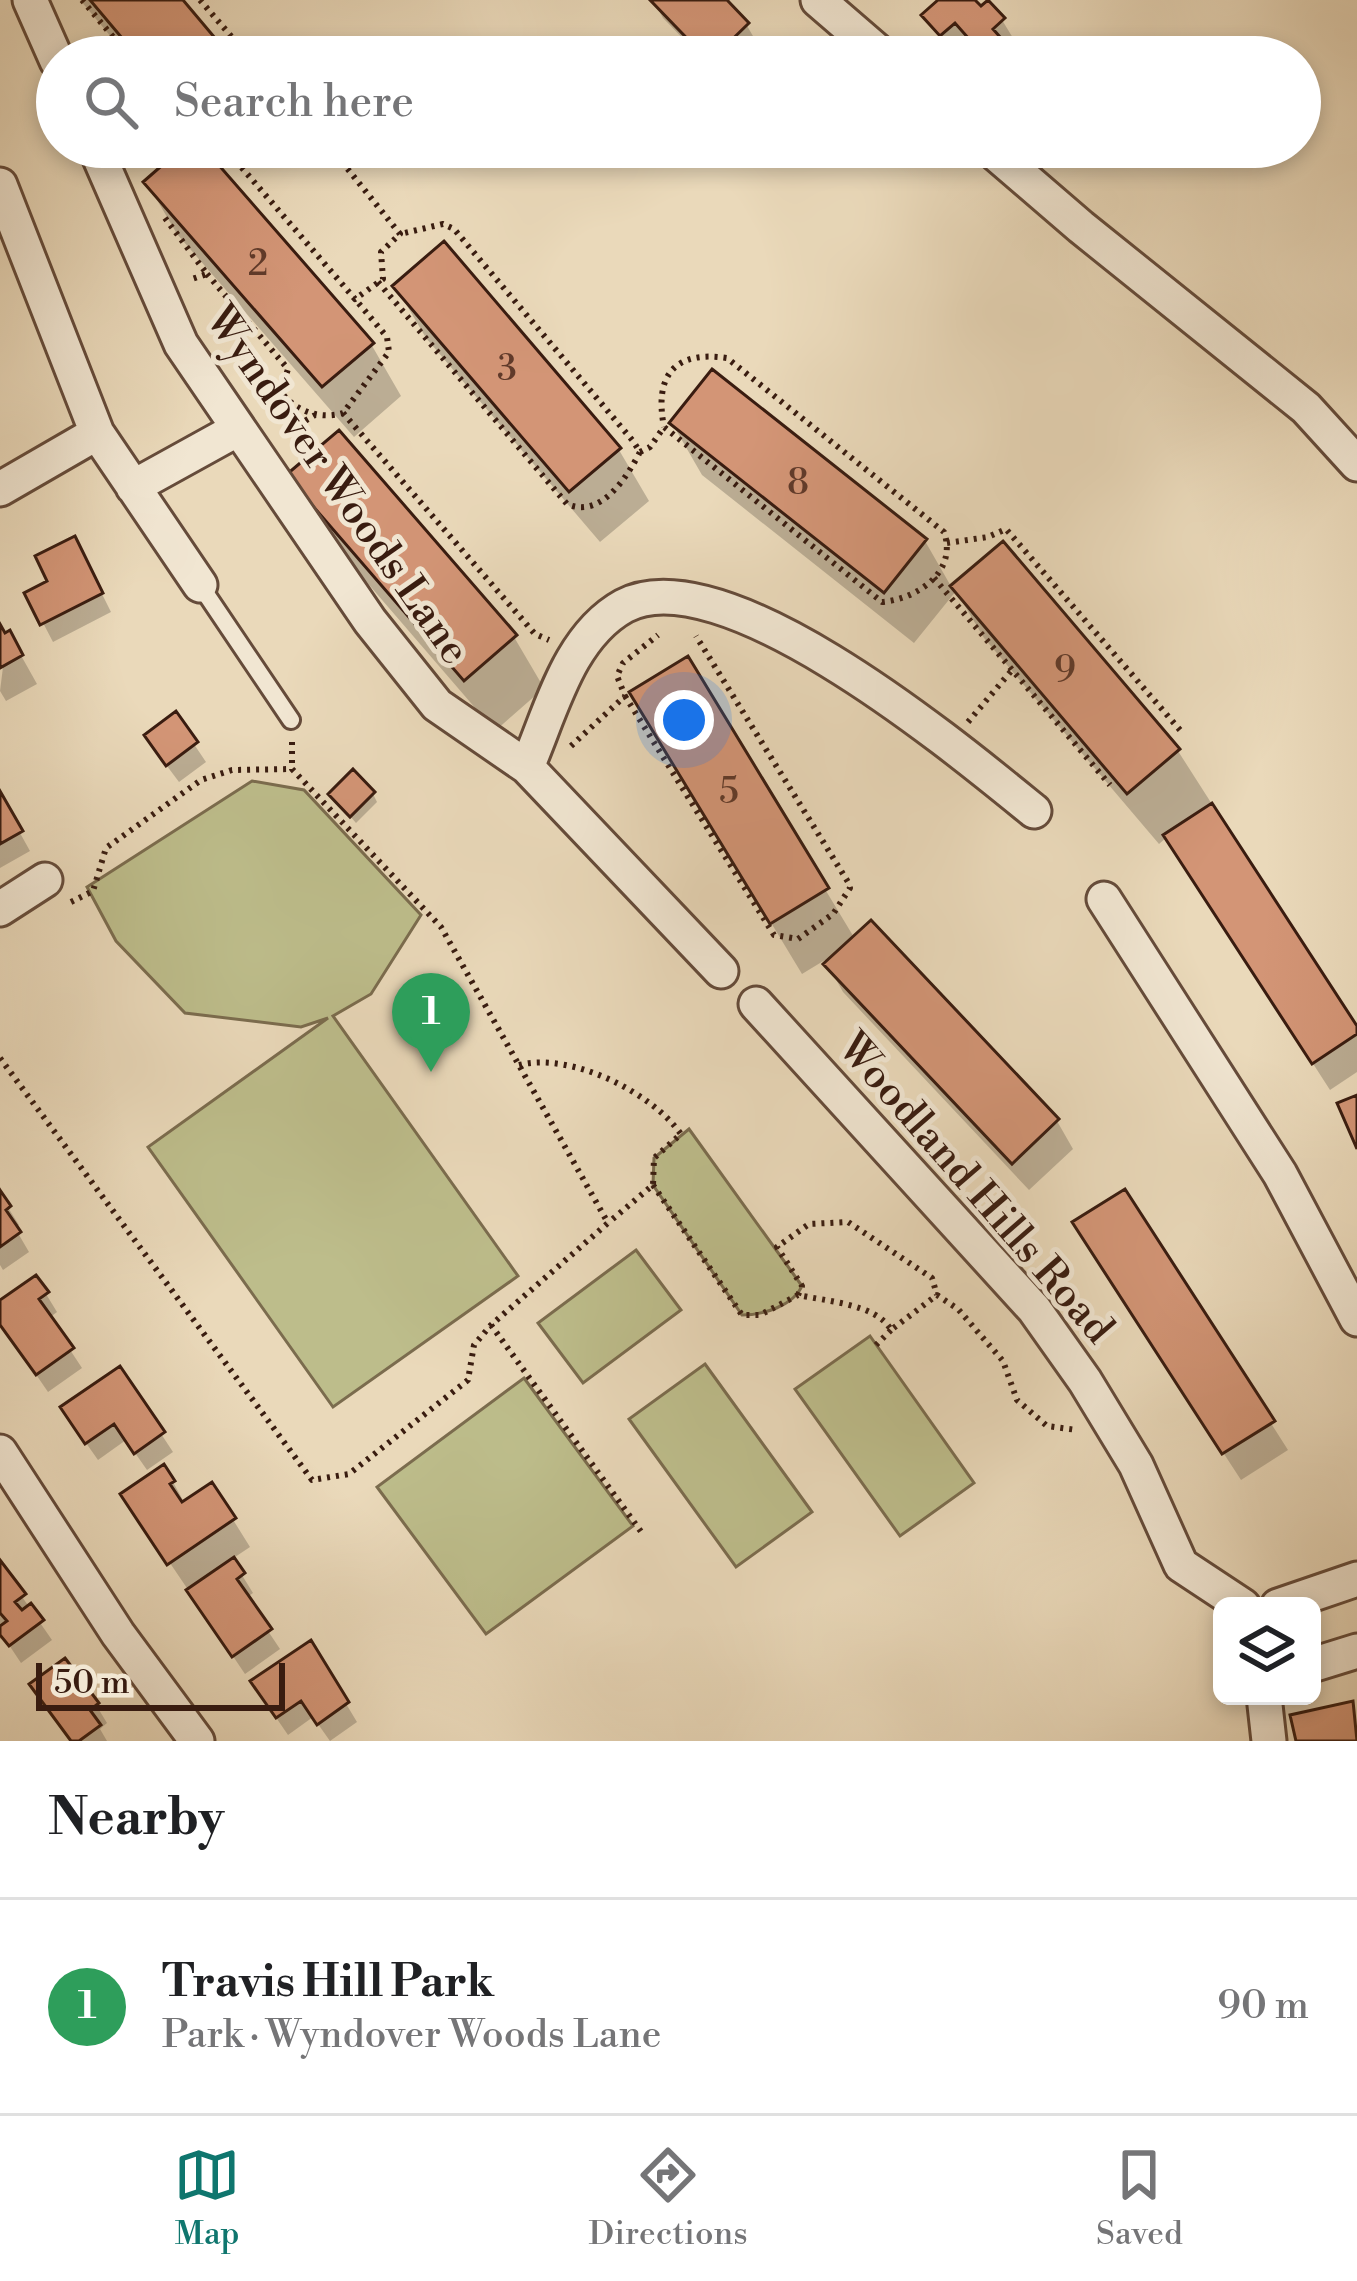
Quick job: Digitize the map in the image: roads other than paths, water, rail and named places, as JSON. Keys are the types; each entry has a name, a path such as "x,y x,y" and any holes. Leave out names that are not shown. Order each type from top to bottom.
{"street":[{"path":"30,0 46,36"},
{"path":"818,0 860,36"},
{"name":"Wyndover Woods Lane","path":"103,168 181,344 370,621 436,705 532,772 721,971"},
{"path":"1012,168 1306,408 1357,464"},
{"path":"0,185 97,433 200,585"},
{"path":"133,487 238,429"},
{"path":"0,489 97,433"},
{"path":"532,772 582,641 625,606 661,596 708,604 811,646 952,744 1034,811"},
{"path":"0,909 50,895"},
{"path":"1104,898 1280,1174 1357,1319"},
{"name":"Woodland Hills Road","path":"756,1004 1034,1309 1136,1465 1181,1565 1230,1597"},
{"path":"0,1452 118,1634 197,1741"},
{"path":"1304,1597 1357,1579"},
{"path":"1321,1662 1357,1652"},
{"path":"1265,1705 1269,1741"}],"lane":[{"path":"200,585 291,720"}],"place":[{"name":"Travis Hill Park","path":"431,1072"}]}
